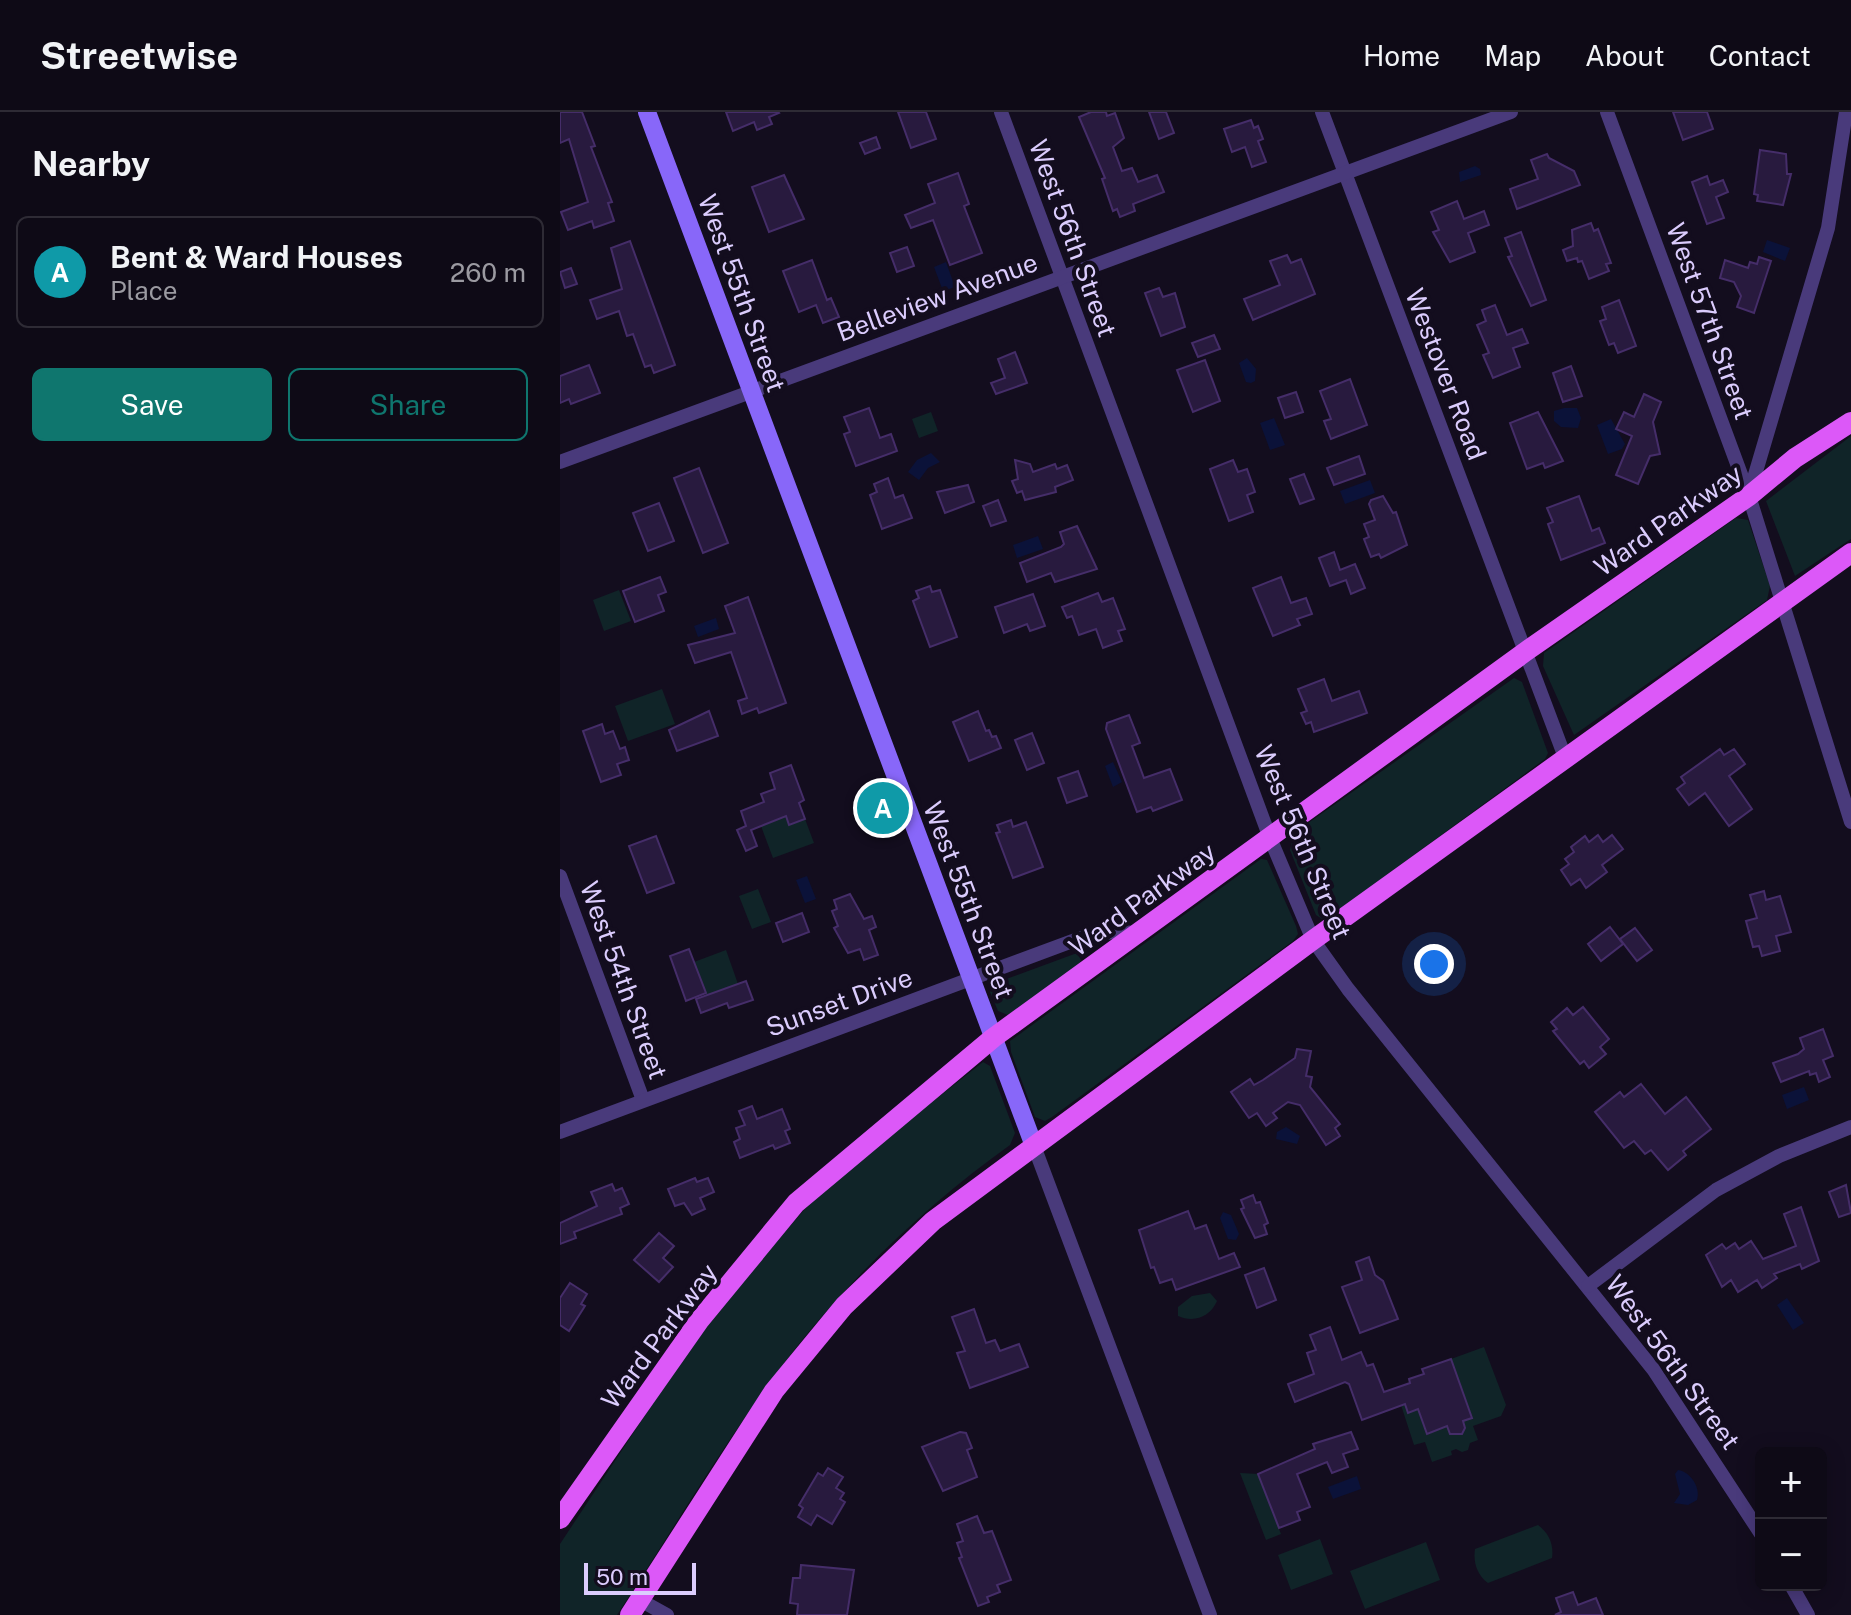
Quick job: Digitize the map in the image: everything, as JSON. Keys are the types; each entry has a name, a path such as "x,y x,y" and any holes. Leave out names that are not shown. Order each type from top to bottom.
{"main road":[{"name":"West 55th Street","path":"647,112 1034,1146"},
{"name":"Ward Parkway","path":"560,1519 704,1314 796,1203 993,1038 1525,652 1749,496 1795,458 1851,422"},
{"path":"635,1608 774,1391 844,1306 933,1221 1313,940 1851,553"}],"street":[{"name":"West 56th Street","path":"1001,112 1270,838 1313,940 1348,989 1653,1369 1755,1525"},
{"name":"Westover Road","path":"1322,112 1566,760"},
{"name":"Belleview Avenue","path":"560,462 1511,112"},
{"name":"West 57th Street","path":"1607,112 1749,496 1784,599 1851,822"},
{"path":"1749,496 1828,228 1840,155 1843,112"},
{"name":"West 54th Street","path":"560,876 643,1100"},
{"name":"Sunset Drive","path":"560,1132 1086,936 1119,931 1138,934"},
{"path":"1588,1286 1716,1190 1779,1156 1851,1127"},
{"name":"West 55th Street","path":"1034,1146 1210,1615"},
{"path":"1794,1591 1808,1615"},
{"path":"635,1608 667,1615"}],"green space":[{"path":"931,412 938,431 919,438 912,419"},
{"path":"1851,436 1851,539 1795,576 1766,501"},
{"path":"1736,518 1748,520 1770,586 1767,600 1574,735 1543,666 1544,653"},
{"path":"619,590 631,621 604,631 593,600"},
{"path":"1514,678 1522,682 1548,753 1545,759 1329,917 1322,919 1316,915 1290,850 1294,833"},
{"path":"662,689 675,724 628,741 615,706"},
{"path":"784,811 790,825 805,819 814,843 773,858 761,826 775,821"},
{"path":"1261,859 1267,860 1296,926 1298,934 1293,941 1052,1117 1045,1121 1035,1117 1011,1052 1010,1041"},
{"path":"758,889 771,922 752,929 739,896"},
{"path":"726,950 738,984 706,996 694,962"},
{"path":"1077,953 1081,960 1078,966 1008,1015 998,1011 990,992 998,982"},
{"path":"983,1062 990,1066 1015,1133 1010,1145 943,1197 879,1255 820,1318 748,1413 617,1615 560,1615 560,1544 704,1326 804,1210 853,1164"},
{"path":"1210,1293 1217,1301 1206,1315 1196,1319 1178,1316 1178,1307 1192,1296"},
{"path":"1484,1347 1506,1405 1501,1416 1473,1426 1478,1440 1470,1443 1468,1450 1462,1452 1456,1449 1451,1451 1452,1455 1432,1462 1425,1442 1414,1445 1401,1405 1407,1403 1407,1411 1418,1409 1427,1433 1447,1426 1450,1434 1462,1434 1465,1428 1463,1421 1472,1417 1451,1359"},
{"path":"1240,1473 1258,1474 1281,1534 1266,1540"},
{"path":"1538,1525 1550,1540 1552,1558 1488,1583 1484,1580 1477,1568 1475,1549"},
{"path":"1320,1539 1333,1574 1291,1590 1278,1555"},
{"path":"1426,1542 1440,1580 1365,1609 1350,1571"}],"shaded area":[{"path":"1475,166 1480,169 1481,175 1460,182 1459,172"},
{"path":"1767,240 1790,248 1785,261 1763,252"},
{"path":"946,262 955,287 943,291 934,267"},
{"path":"1247,358 1256,369 1255,381 1251,383 1246,382 1239,363"},
{"path":"1577,408 1581,418 1578,428 1561,427 1554,421 1554,411"},
{"path":"1274,418 1285,445 1270,450 1260,423"},
{"path":"1611,419 1625,444 1622,449 1608,454 1597,425"},
{"path":"931,453 940,462 928,468 919,480 908,472 917,460"},
{"path":"1370,480 1375,493 1345,504 1340,491"},
{"path":"1038,536 1043,549 1017,558 1013,545"},
{"path":"716,618 719,629 698,637 694,626"},
{"path":"1113,762 1122,782 1113,787 1105,766"},
{"path":"807,876 816,899 805,903 796,880"},
{"path":"1804,1087 1809,1100 1787,1109 1782,1095"},
{"path":"1286,1127 1300,1136 1297,1144 1276,1139 1277,1132"},
{"path":"1223,1212 1231,1215 1239,1234 1236,1240 1228,1239 1220,1218"},
{"path":"1787,1298 1804,1323 1793,1330 1777,1305"},
{"path":"1678,1470 1691,1477 1698,1491 1697,1500 1688,1505 1674,1503 1680,1494 1675,1474"},
{"path":"1357,1476 1361,1489 1333,1499 1328,1487"}],"building":[{"path":"560,112 582,112 595,146 591,147 612,202 608,203 614,221 594,228 592,221 568,230 561,212 588,202 569,139 560,143"},
{"path":"726,112 779,113 769,117 772,124 757,130 754,122 733,131"},
{"path":"898,112 926,112 936,139 911,148"},
{"path":"1091,112 1106,112 1107,116 1115,113 1124,138 1113,147 1122,171 1132,168 1138,182 1157,175 1164,192 1133,204 1135,211 1120,217 1117,209 1113,211 1102,179 1105,178 1079,117"},
{"path":"1149,112 1166,112 1174,133 1159,139"},
{"path":"1673,112 1707,112 1713,129 1683,140"},
{"path":"1251,120 1254,128 1258,126 1263,139 1258,141 1266,162 1252,167 1245,147 1232,152 1224,129"},
{"path":"876,137 880,148 865,154 860,143"},
{"path":"1760,150 1786,154 1787,174 1791,174 1783,205 1757,201 1758,195 1754,194"},
{"path":"1547,154 1574,171 1580,185 1517,209 1510,189 1538,179 1531,160"},
{"path":"958,173 969,204 964,206 982,253 950,265 933,220 911,228 905,215 935,203 928,184"},
{"path":"784,175 804,219 769,232 752,187"},
{"path":"1707,176 1710,185 1723,180 1728,192 1716,197 1724,218 1707,224 1692,182"},
{"path":"1457,201 1464,219 1484,211 1489,225 1468,233 1475,252 1450,262 1433,232 1439,230 1431,212"},
{"path":"1591,223 1594,231 1598,229 1611,263 1606,264 1609,271 1589,279 1582,261 1578,262 1577,258 1567,261 1563,250 1573,246 1572,230"},
{"path":"1521,232 1546,300 1531,306 1508,257 1512,256 1505,238"},
{"path":"630,241 675,365 654,373 651,365 645,367 633,334 627,336 619,311 597,319 590,300 622,289 611,248"},
{"path":"907,247 914,266 897,272 890,253"},
{"path":"1287,255 1291,263 1301,259 1315,294 1253,320 1244,299 1280,285 1270,261"},
{"path":"1759,257 1771,261 1754,313 1737,307 1741,296 1734,282 1720,278 1725,260 1748,268 1750,262 1757,264"},
{"path":"812,260 827,300 831,298 839,317 823,323 816,305 799,312 783,271"},
{"path":"571,268 577,284 565,288 560,272"},
{"path":"1159,288 1163,297 1175,293 1185,327 1161,336 1145,293"},
{"path":"1619,300 1636,346 1618,353 1614,343 1609,345 1600,321 1606,319 1602,307"},
{"path":"1495,305 1507,335 1522,329 1528,343 1513,348 1520,367 1493,378 1483,355 1489,353 1477,325 1486,321 1482,310"},
{"path":"1214,335 1220,349 1198,357 1192,343"},
{"path":"1015,352 1027,383 996,394 991,383 1005,378 998,359"},
{"path":"1205,360 1220,401 1193,412 1177,370"},
{"path":"589,365 600,393 571,404 569,399 560,403 560,376"},
{"path":"1571,366 1582,396 1563,402 1553,373"},
{"path":"1350,379 1367,425 1331,439 1324,421 1331,419 1320,391"},
{"path":"1296,392 1303,412 1285,418 1278,398"},
{"path":"1644,394 1661,402 1653,422 1660,454 1650,456 1638,484 1616,475 1632,436 1616,429 1624,412 1634,417"},
{"path":"869,408 880,438 891,434 897,451 856,466 844,434 850,432 844,417"},
{"path":"1538,412 1563,461 1545,468 1543,463 1527,469 1510,423"},
{"path":"1359,456 1365,474 1334,485 1327,468"},
{"path":"1015,460 1030,464 1033,472 1055,464 1057,469 1067,465 1073,480 1055,487 1056,492 1025,500 1022,491 1017,493 1012,481 1018,479"},
{"path":"1233,460 1238,472 1247,469 1255,492 1247,495 1253,512 1229,521 1210,469"},
{"path":"699,468 728,543 703,553 674,478"},
{"path":"1304,474 1314,499 1300,504 1290,479"},
{"path":"888,478 895,498 903,495 912,518 882,529 870,495 877,492 874,484"},
{"path":"968,485 974,502 945,513 937,492"},
{"path":"1383,496 1393,513 1396,512 1407,545 1381,558 1379,554 1371,557 1364,539 1369,537 1364,524 1375,520 1369,504 1371,500"},
{"path":"1579,496 1592,531 1599,528 1605,543 1561,560 1548,524 1553,522 1547,508"},
{"path":"998,500 1006,521 991,526 983,506"},
{"path":"659,503 674,541 648,551 633,513"},
{"path":"1077,526 1097,569 1055,582 1051,573 1027,582 1020,563 1061,547 1064,544 1060,532"},
{"path":"1334,552 1340,570 1355,564 1365,588 1351,594 1346,580 1330,586 1319,558"},
{"path":"660,577 666,592 658,595 664,611 635,622 623,591"},
{"path":"1281,577 1291,603 1306,598 1312,614 1297,619 1300,625 1273,636 1253,588"},
{"path":"930,586 932,592 940,590 957,637 930,647 913,601 919,598 916,591"},
{"path":"1098,593 1102,602 1113,598 1125,629 1118,631 1122,641 1103,648 1096,629 1079,635 1072,616 1067,618 1062,607"},
{"path":"1033,594 1045,626 1030,631 1027,624 1004,633 995,607"},
{"path":"748,597 786,703 759,713 757,708 742,714 738,701 747,698 731,652 695,663 688,645 735,633 725,606"},
{"path":"1324,679 1332,701 1359,691 1367,713 1314,732 1311,722 1306,724 1301,713 1307,711 1298,689"},
{"path":"709,711 718,736 677,751 669,730"},
{"path":"978,711 986,731 989,730 992,737 996,736 1001,748 969,761 953,722"},
{"path":"1129,715 1140,743 1132,746 1144,778 1170,769 1182,800 1153,811 1151,807 1137,812 1106,729 1107,723"},
{"path":"602,724 605,734 613,731 620,749 625,747 629,760 617,764 621,775 601,782 583,731"},
{"path":"1032,733 1044,763 1027,770 1015,740"},
{"path":"1720,749 1724,755 1734,749 1745,764 1729,776 1752,809 1729,826 1705,793 1689,805 1677,789 1685,783 1681,777"},
{"path":"791,765 804,800 799,803 805,819 789,825 786,816 751,830 757,846 746,851 737,830 746,826 741,811 764,802 761,794 775,789 770,773"},
{"path":"1078,771 1087,796 1067,803 1058,778"},
{"path":"1011,820 1013,827 1026,822 1043,867 1013,878 996,833 1000,832 997,825"},
{"path":"1598,835 1603,842 1612,835 1623,849 1602,865 1607,872 1586,888 1580,879 1571,885 1561,870 1569,864 1565,859 1574,852 1571,847 1585,836 1589,842"},
{"path":"656,836 674,883 647,893 629,846"},
{"path":"1764,891 1766,900 1780,896 1791,932 1776,936 1780,951 1762,956 1759,946 1753,947 1746,921 1757,918 1750,895"},
{"path":"850,894 864,919 872,916 876,927 869,930 878,955 864,960 860,949 848,953 834,928 838,926 832,911 837,909 834,900"},
{"path":"802,913 809,932 783,942 776,923"},
{"path":"1610,927 1623,944 1601,961 1588,944"},
{"path":"1635,928 1652,950 1637,961 1620,939"},
{"path":"689,949 706,993 686,1001 670,956"},
{"path":"746,981 753,1000 729,1008 727,1003 701,1013 696,999"},
{"path":"1583,1007 1609,1039 1600,1047 1606,1054 1589,1068 1584,1061 1580,1064 1553,1031 1557,1029 1551,1022 1567,1008 1573,1015"},
{"path":"1823,1029 1833,1056 1823,1060 1830,1077 1819,1082 1816,1073 1810,1075 1809,1071 1781,1082 1773,1063 1798,1054 1804,1049 1800,1038"},
{"path":"1297,1049 1311,1051 1306,1076 1312,1077 1310,1087 1340,1124 1335,1128 1340,1136 1326,1145 1300,1105 1288,1102 1273,1113 1277,1118 1266,1126 1257,1113 1249,1118 1231,1092 1250,1079 1254,1085 1263,1080 1295,1058"},
{"path":"1641,1084 1665,1114 1686,1097 1711,1129 1683,1151 1686,1155 1668,1170 1651,1150 1645,1154 1634,1141 1624,1148 1595,1112 1620,1092 1624,1097"},
{"path":"752,1106 757,1119 782,1109 790,1129 785,1131 790,1143 775,1149 773,1145 740,1158 734,1142 740,1139 736,1128 745,1125 739,1111"},
{"path":"695,1178 697,1182 708,1178 714,1192 700,1198 705,1209 692,1215 684,1203 675,1206 668,1189"},
{"path":"612,1184 615,1191 622,1188 629,1204 620,1208 622,1214 574,1232 576,1238 560,1244 560,1223 597,1206 591,1192"},
{"path":"1846,1185 1851,1213 1839,1217 1829,1192"},
{"path":"1253,1195 1256,1203 1260,1202 1268,1223 1264,1225 1267,1234 1255,1238 1241,1209 1244,1208 1241,1200"},
{"path":"1801,1207 1819,1261 1802,1269 1800,1264 1774,1274 1777,1278 1762,1288 1757,1280 1738,1292 1731,1280 1722,1287 1706,1255 1722,1244 1726,1249 1735,1243 1739,1249 1751,1241 1763,1259 1796,1246 1784,1214"},
{"path":"1188,1211 1195,1229 1206,1225 1219,1259 1234,1253 1240,1267 1176,1290 1172,1279 1160,1283 1154,1267 1151,1268 1139,1230"},
{"path":"659,1233 674,1246 663,1258 673,1267 659,1282 634,1260"},
{"path":"1369,1257 1375,1275 1383,1281 1398,1319 1360,1333 1342,1287 1362,1280 1356,1262"},
{"path":"1264,1268 1276,1300 1257,1308 1245,1275"},
{"path":"570,1283 587,1294 581,1304 585,1306 569,1331 560,1325 560,1298"},
{"path":"974,1309 986,1343 995,1340 1000,1351 1019,1344 1028,1367 970,1388 957,1353 965,1351 952,1317"},
{"path":"1330,1327 1342,1360 1361,1352 1367,1366 1373,1364 1384,1392 1410,1383 1409,1379 1424,1374 1422,1369 1451,1359 1472,1418 1463,1421 1465,1428 1462,1434 1450,1434 1447,1426 1427,1434 1418,1409 1408,1413 1405,1404 1362,1420 1349,1384 1345,1382 1295,1402 1288,1384 1314,1374 1307,1353 1316,1350 1310,1335"},
{"path":"960,1432 966,1433 972,1448 967,1450 977,1477 943,1491 922,1447"},
{"path":"1351,1432 1358,1449 1343,1454 1348,1467 1332,1473 1327,1462 1297,1474 1310,1507 1297,1512 1300,1520 1279,1528 1258,1474 1315,1449 1313,1444"},
{"path":"828,1468 843,1477 836,1488 844,1493 840,1499 845,1502 832,1524 817,1515 811,1525 798,1517 803,1508 799,1505 818,1473 823,1476"},
{"path":"977,1516 984,1533 992,1531 1011,1580 997,1585 1000,1592 987,1597 989,1602 978,1606 959,1558 962,1557 957,1543 963,1541 957,1524"},
{"path":"801,1565 854,1570 847,1615 797,1615 798,1604 790,1603 793,1578 800,1578"},
{"path":"1573,1592 1578,1605 1596,1598 1603,1615 1555,1615 1561,1612 1556,1598"}],"place":[{"name":"Bent & Ward Houses","path":"883,808"}]}
